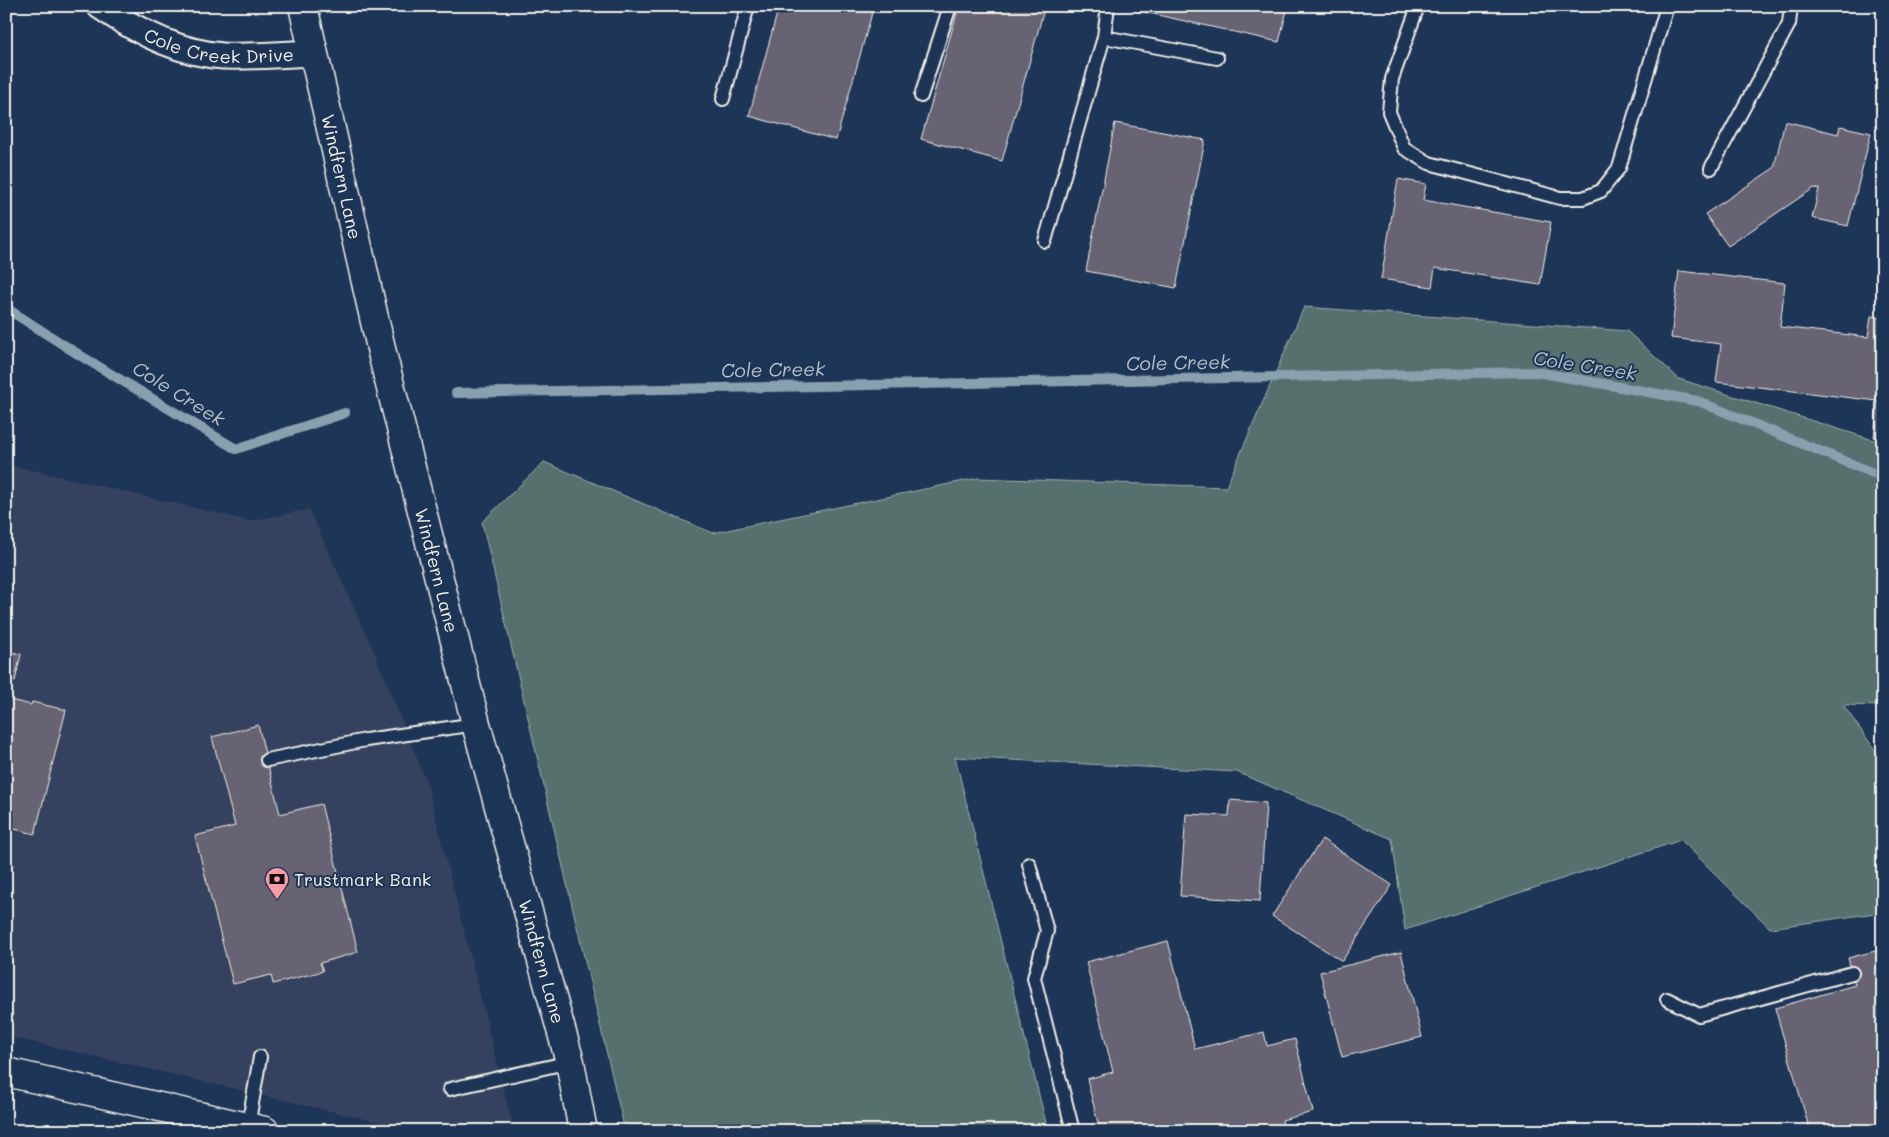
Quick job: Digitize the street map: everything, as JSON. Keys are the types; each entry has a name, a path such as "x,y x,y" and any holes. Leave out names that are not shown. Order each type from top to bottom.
{"street":[{"name":"Cole Creek Drive","path":"100,6 160,40 190,51 223,56 314,52"},
{"name":"Windfern Lane","path":"303,6 383,357 476,724 570,1062 582,1131"},
{"path":"6,1072 257,1129"}],"lane":[{"path":"723,99 748,6"},
{"path":"920,96 950,6"},
{"path":"1045,241 1104,37 1108,6"},
{"path":"1418,6 1392,79 1389,112 1404,148 1429,163 1560,198 1583,198 1601,191 1619,168 1667,6"},
{"path":"1711,168 1789,24 1791,6"},
{"path":"1104,37 1217,58"},
{"path":"267,760 366,740 476,724"},
{"path":"1029,864 1047,931 1034,978 1073,1131"},
{"path":"1666,999 1698,1015 1852,973"},
{"path":"257,1129 260,1057"},
{"path":"450,1089 570,1062"}],"shaded area":[{"path":"6,464 251,521 309,509 375,654 427,783 514,1131 417,1131 6,1036"}],"green space":[{"path":"1304,307 1627,331 1679,379 1883,443 1883,706 1843,705 1883,761 1883,912 1770,928 1681,840 1405,930 1392,839 1237,772 955,757 1048,1131 625,1131 482,522 544,462 713,533 978,478 1226,487"}],"building":[{"path":"779,6 874,6 836,140 749,116"},
{"path":"959,6 1045,6 1002,161 921,139"},
{"path":"1131,6 1288,6 1279,42 1131,9"},
{"path":"1785,121 1838,134 1840,126 1871,133 1848,226 1812,218 1819,189 1814,188 1728,246 1705,214 1774,168"},
{"path":"1115,123 1205,140 1176,288 1086,271"},
{"path":"1398,179 1426,184 1423,200 1551,222 1540,285 1435,268 1432,287 1381,279"},
{"path":"1679,271 1785,283 1780,327 1868,337 1871,316 1883,318 1883,438 1874,437 1878,401 1716,382 1721,344 1671,338"},
{"path":"6,651 21,654 15,681 10,680 6,696"},
{"path":"6,699 31,705 32,702 66,710 35,834 6,827"},
{"path":"258,725 280,814 321,804 358,952 320,963 323,971 273,984 271,975 233,984 195,836 235,826 212,737"},
{"path":"1230,800 1266,803 1260,901 1180,896 1186,814 1229,816"},
{"path":"1322,839 1392,885 1342,961 1272,916"},
{"path":"1168,941 1195,1049 1264,1032 1267,1046 1295,1039 1313,1112 1282,1120 1284,1131 1100,1131 1087,1079 1113,1072 1086,962"},
{"path":"1883,949 1883,1131 1810,1131 1775,1008 1855,985 1848,958"},
{"path":"1401,952 1422,1037 1342,1057 1320,972"}],"waterway":[{"name":"Cole Creek","path":"6,308 81,356 236,449 345,413"},
{"name":"Cole Creek","path":"456,393 1537,372 1698,401 1883,477"}],"place":[{"name":"Trustmark Bank","path":"277,900"}]}
